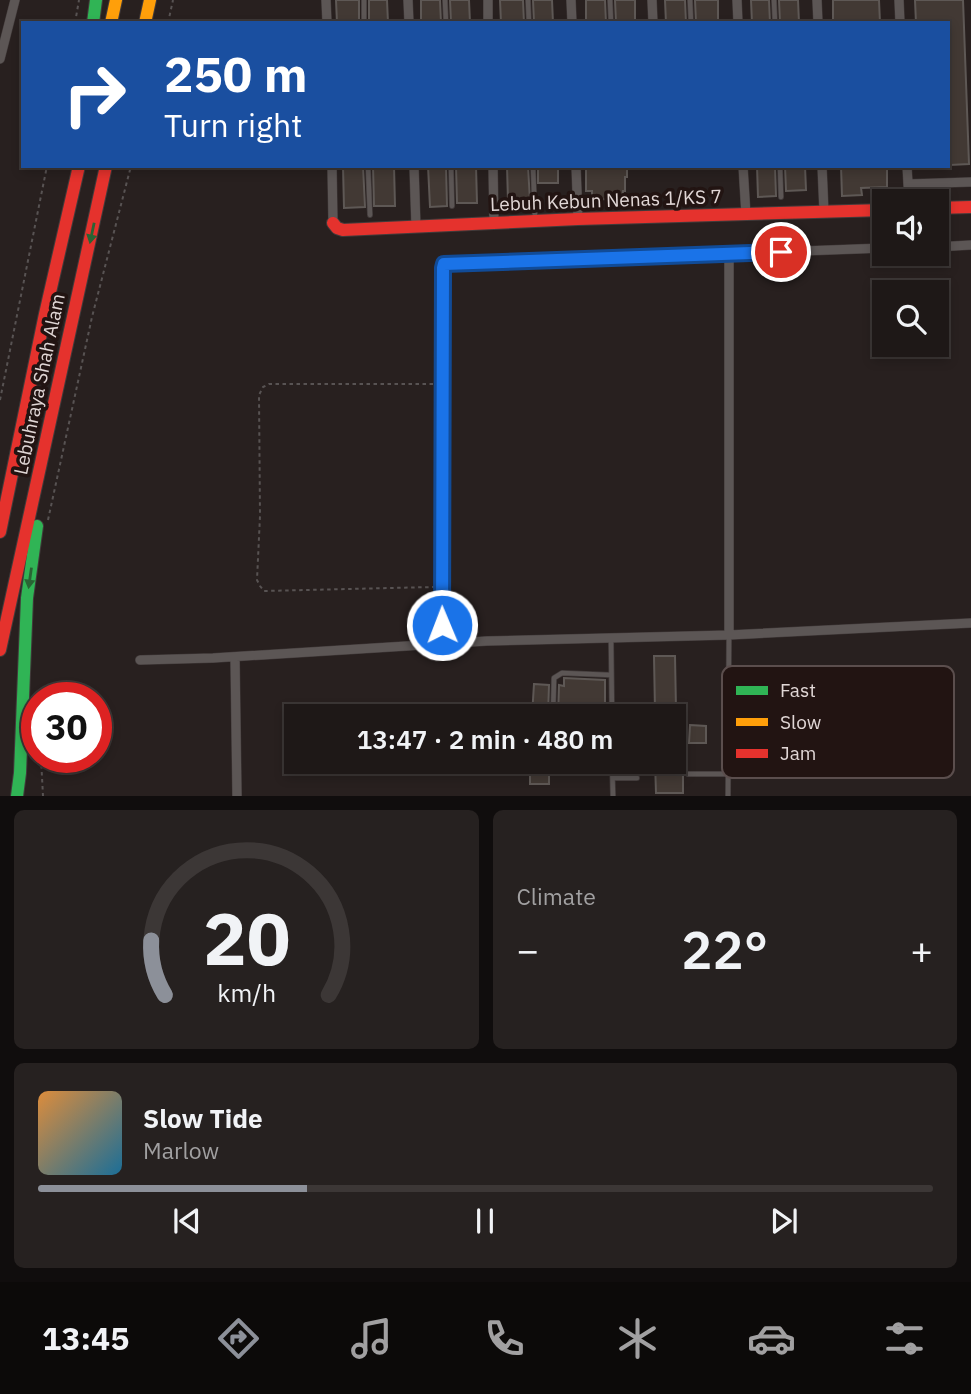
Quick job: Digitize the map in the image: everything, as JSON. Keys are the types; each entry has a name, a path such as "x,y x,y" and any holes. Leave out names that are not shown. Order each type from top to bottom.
{"main road":[{"path":"93,21 96,0"},
{"path":"111,21 116,0"},
{"path":"136,21 141,0"},
{"path":"145,21 150,0"},
{"path":"0,479 46,314 70,168"},
{"name":"Lebuhraya Shah Alam","path":"0,532 79,168"},
{"name":"Lebuhraya Shah Alam","path":"0,650 106,168"},
{"path":"949,208 971,207"},
{"name":"Lebuh Kebun Nenas 1/KS 7","path":"333,223 343,230 578,219 872,210"},
{"path":"17,796 27,598 53,413"}],"street":[{"path":"0,59 15,0"},
{"path":"326,0 327,21"},
{"path":"408,0 409,21"},
{"path":"488,0 488,21"},
{"path":"571,0 572,21"},
{"path":"652,0 653,21"},
{"path":"737,0 738,21"},
{"path":"817,0 818,21"},
{"path":"899,0 900,21"},
{"path":"332,168 333,223"},
{"path":"414,168 416,228"},
{"path":"493,168 494,223"},
{"path":"576,168 578,219"},
{"path":"743,168 746,215"},
{"path":"822,168 824,212"},
{"path":"907,168 908,189"},
{"path":"908,184 971,182"},
{"path":"949,246 971,245"},
{"path":"442,644 443,268 446,263 872,248"},
{"path":"729,254 729,635"},
{"path":"140,660 442,644 729,635 971,623"},
{"path":"234,657 237,796"}],"lane":[{"path":"363,0 364,21"},
{"path":"445,0 446,21"},
{"path":"528,0 528,21"},
{"path":"610,0 611,21"},
{"path":"690,0 691,21"},
{"path":"774,0 775,21"},
{"path":"369,168 370,215"},
{"path":"451,168 452,206"},
{"path":"533,168 535,221"},
{"path":"780,168 781,197"},
{"path":"729,635 729,666"},
{"path":"611,638 612,704"},
{"path":"554,704 554,678 562,673 611,675"},
{"path":"612,774 613,796"},
{"path":"688,774 722,774"},
{"path":"612,778 638,778"},
{"path":"727,778 727,796"}],"path":[{"path":"75,21 79,0"},
{"path":"168,21 173,0"},
{"path":"0,400 47,168"},
{"path":"48,519 92,317 130,168"},
{"path":"442,384 269,384 263,387 259,395 260,516 257,580 264,591 442,587"},
{"path":"42,773 43,796"}],"building":[{"path":"336,0 359,0 359,21 337,21"},
{"path":"369,0 387,0 388,21 369,21"},
{"path":"421,0 440,0 441,21 421,21"},
{"path":"450,0 469,0 470,21 451,21"},
{"path":"500,0 523,0 524,21 501,21"},
{"path":"533,0 552,0 553,21 534,21"},
{"path":"586,0 605,0 606,21 586,21"},
{"path":"615,0 635,0 635,21 616,21"},
{"path":"665,0 685,0 686,21 666,21"},
{"path":"695,0 718,0 718,21 696,21"},
{"path":"751,0 769,0 770,21 752,21"},
{"path":"779,0 798,0 799,21 780,21"},
{"path":"833,0 879,0 880,21 833,21"},
{"path":"915,0 963,0 969,164 950,165 950,21 916,21"},
{"path":"343,168 363,168 365,207 344,208"},
{"path":"373,168 394,168 395,206 374,206"},
{"path":"428,168 446,168 447,206 430,207"},
{"path":"456,168 476,168 477,203 457,203"},
{"path":"507,168 528,168 530,201 508,201"},
{"path":"538,168 558,168 558,183 538,183"},
{"path":"586,168 627,168 622,206 609,206 609,199 592,200 592,191 586,191"},
{"path":"757,168 775,168 776,196 758,197"},
{"path":"785,168 805,168 806,190 786,191"},
{"path":"841,168 887,168 887,187 861,188 862,195 842,196"},
{"path":"654,656 675,656 676,704 655,704"},
{"path":"564,678 605,680 605,704 558,704 559,685 564,686"},
{"path":"534,684 549,685 548,704 533,704"},
{"path":"690,725 706,726 706,743 689,743"},
{"path":"530,774 549,774 549,784 530,784"},
{"path":"655,774 683,774 683,793 656,793"}],"traffic: fast":[{"path":"93,21 96,0"},
{"path":"17,796 27,598 37,526"}],"traffic: slow":[{"path":"111,21 116,0"},
{"path":"145,21 150,0"}],"traffic: jam":[{"path":"0,532 79,168"},
{"path":"0,650 106,168"},
{"path":"949,208 971,207"},
{"path":"333,223 343,230 578,219 872,210"}],"route":[{"path":"442,625 444,264 781,252"}]}
